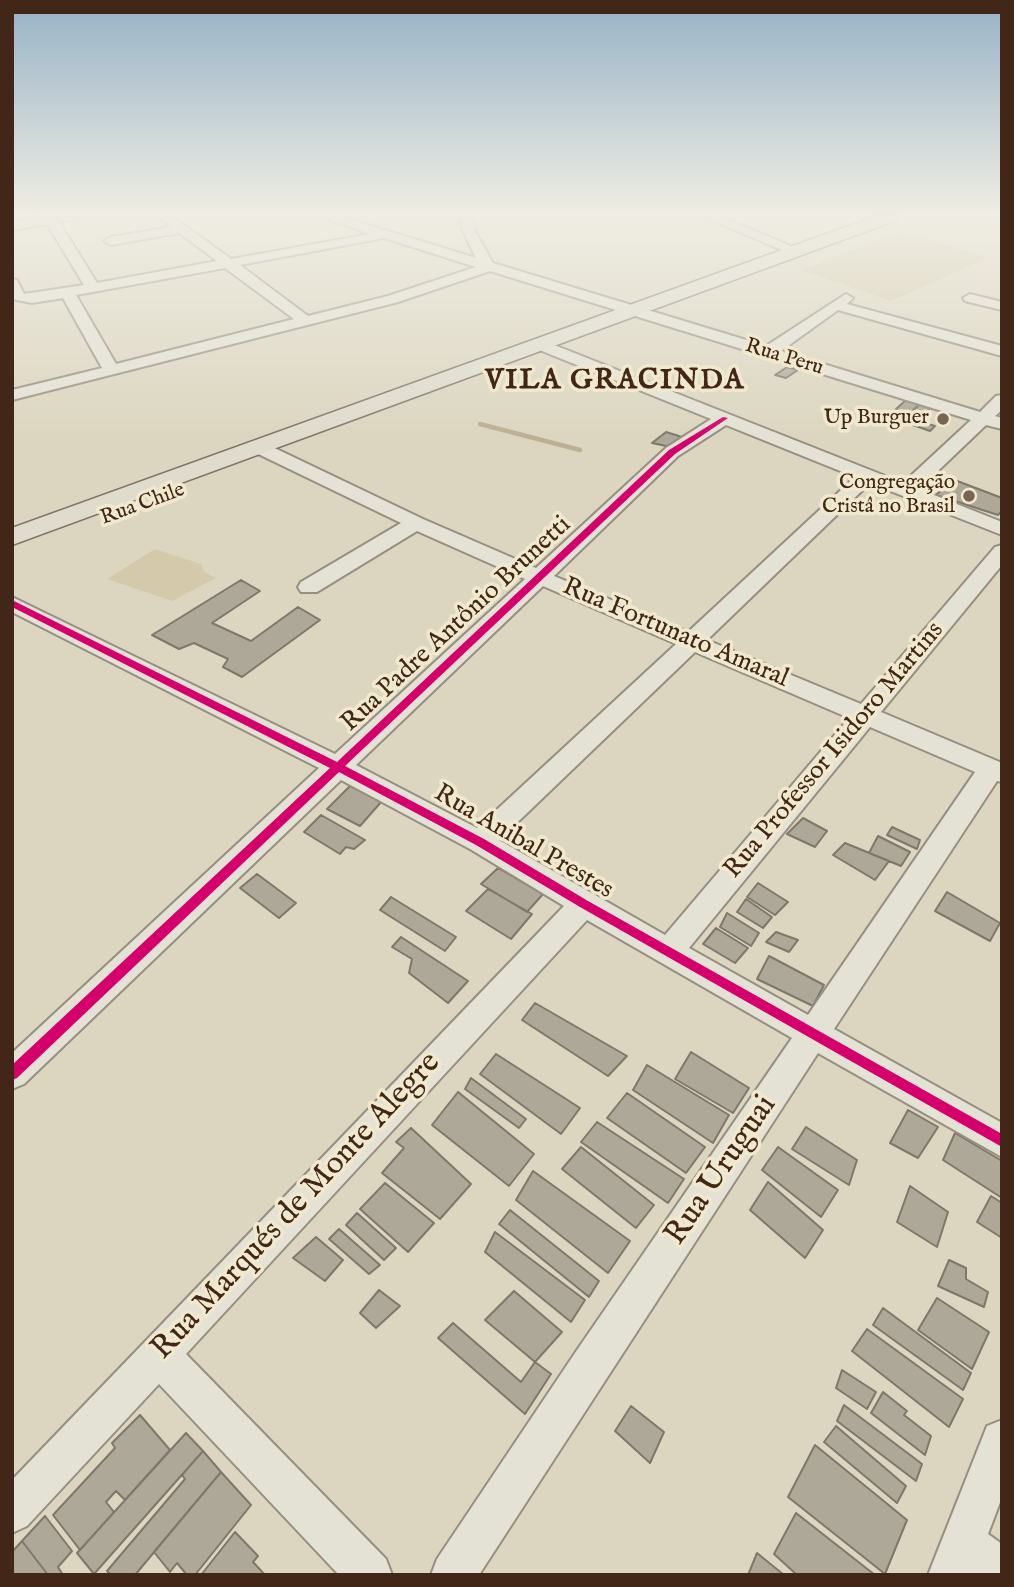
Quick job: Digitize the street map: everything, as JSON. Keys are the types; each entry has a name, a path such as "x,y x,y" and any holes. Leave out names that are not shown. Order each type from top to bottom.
{"main road":[{"name":"Rua Chile","path":"12,537 428,400 450,382 504,357 688,290"},
{"name":"Rua Chile","path":"12,554 266,452"}],"street":[{"path":"15,290 19,298 32,299 74,290"},
{"path":"264,290 307,322"},
{"path":"12,395 426,290"},
{"name":"Rua Peru","path":"562,290 1002,424"},
{"path":"66,292 111,370"},
{"path":"970,298 1002,306"},
{"path":"767,353 841,302 1002,351"},
{"path":"538,344 1002,529"},
{"path":"906,491 1002,400"},
{"name":"Rua Padre Antônio Brunetti","path":"12,1074 673,452 725,418"},
{"name":"Rua Fortunato Amaral","path":"266,452 541,578 997,771"},
{"path":"480,842 866,475"},
{"path":"309,587 416,523"},
{"name":"Rua Professor Isidoro Martins","path":"668,951 1002,551"},
{"name":"Rua Anibal Prestes","path":"12,603 338,767 480,842 584,904 1002,1141"},
{"name":"Rua Uruguai","path":"453,1575 591,1364 997,771"},
{"name":"Rua Marqués de Monte Alegre","path":"12,1511 584,904"},
{"path":"158,1354 370,1575"},
{"path":"1002,1441 956,1558 1002,1572"}],"shaded area":[{"path":"860,290 916,290 891,301"},
{"path":"155,549 201,564 204,572 216,578 172,601 107,579"}],"building":[{"path":"787,367 798,370 786,378 775,375"},
{"path":"906,400 920,404 909,414 895,410"},
{"path":"920,404 931,407 922,416 910,413"},
{"path":"905,417 935,426 930,431 901,421"},
{"path":"666,432 682,437 671,447 652,443"},
{"name":"Congregação Cristâ no Brasil","path":"952,479 1002,498 1002,511 998,515 936,495"},
{"path":"241,580 260,591 212,623 251,641 298,607 320,620 242,677 223,667 228,659 194,643 179,649 152,635"},
{"path":"350,786 382,801 360,826 327,809"},
{"path":"321,815 365,840 354,849 346,847 340,854 304,832"},
{"path":"803,818 827,831 815,847 787,834"},
{"path":"892,827 920,840 917,849 887,835"},
{"path":"878,836 910,852 901,866 869,853"},
{"path":"845,843 889,861 875,880 833,855"},
{"path":"498,868 543,894 527,912 481,884"},
{"path":"257,874 296,903 279,918 240,888"},
{"path":"758,883 788,902 775,915 747,897"},
{"path":"488,889 532,914 511,939 466,911"},
{"path":"947,892 1000,923 990,941 935,911"},
{"path":"391,897 456,937 445,951 380,910"},
{"path":"746,899 772,917 763,928 737,912"},
{"path":"727,913 759,933 751,946 720,927"},
{"path":"716,928 748,948 735,963 703,944"},
{"path":"776,932 798,940 789,952 766,942"},
{"path":"401,937 468,981 448,1003 409,973 412,959 392,947"},
{"path":"769,956 824,985 813,1006 757,979"},
{"path":"535,1003 627,1056 608,1076 522,1020"},
{"path":"691,1052 749,1088 733,1113 675,1079"},
{"path":"496,1054 580,1108 561,1134 480,1074"},
{"path":"647,1065 729,1115 713,1143 633,1090"},
{"path":"471,1078 526,1119 519,1128 465,1089"},
{"path":"458,1092 534,1154 509,1186 432,1125"},
{"path":"627,1093 705,1147 686,1173 607,1118"},
{"path":"908,1110 938,1127 918,1158 890,1143"},
{"path":"597,1122 684,1179 668,1203 581,1142"},
{"path":"806,1127 857,1160 849,1185 792,1149"},
{"path":"411,1128 471,1184 440,1219 382,1173 404,1148 396,1142"},
{"path":"955,1133 1002,1161 1002,1198 943,1160"},
{"path":"581,1147 654,1205 636,1228 562,1169"},
{"path":"778,1147 838,1190 821,1217 762,1170"},
{"path":"533,1171 630,1241 608,1273 516,1200"},
{"path":"768,1182 823,1230 805,1258 750,1210"},
{"path":"385,1183 434,1223 408,1252 360,1209"},
{"path":"910,1186 948,1212 937,1247 897,1222"},
{"path":"991,1196 1002,1203 1002,1238 977,1222"},
{"path":"510,1210 599,1281 589,1297 499,1224"},
{"path":"357,1213 396,1248 384,1260 346,1225"},
{"path":"339,1229 380,1265 369,1274 329,1239"},
{"path":"495,1232 585,1300 571,1322 485,1252"},
{"path":"316,1237 343,1260 325,1281 293,1258"},
{"path":"949,1260 966,1268 966,1279 988,1292 984,1307 938,1286"},
{"path":"379,1290 400,1306 376,1328 360,1313"},
{"path":"514,1291 562,1332 535,1362 485,1320"},
{"path":"937,1298 989,1332 972,1369 918,1330"},
{"path":"883,1308 971,1373 963,1390 873,1325"},
{"path":"453,1323 521,1382 535,1362 551,1374 525,1414 438,1338"},
{"path":"867,1329 963,1399 949,1427 852,1351"},
{"path":"842,1370 876,1392 867,1409 836,1388"},
{"path":"883,1392 907,1411 904,1415 931,1436 925,1455 871,1413"},
{"path":"844,1405 922,1464 916,1481 837,1421"},
{"path":"631,1406 664,1432 650,1463 615,1431"},
{"path":"140,1415 170,1450 125,1500 116,1491 106,1502 114,1512 80,1550 53,1515 115,1448 112,1443"},
{"path":"836,1426 906,1486 897,1503 824,1442"},
{"path":"186,1433 203,1451 94,1574 77,1553"},
{"path":"815,1445 907,1520 885,1574 788,1497"},
{"path":"203,1451 221,1472 135,1575 111,1575 107,1571 185,1479 182,1475"},
{"path":"221,1472 251,1505 195,1575 187,1575 177,1563 170,1572 154,1552"},
{"path":"796,1513 875,1575 797,1575 774,1554"},
{"path":"45,1516 72,1551 58,1567 63,1575 48,1575 22,1541"},
{"path":"235,1532 258,1556 253,1562 265,1575 201,1575"},
{"path":"22,1541 48,1575 15,1575 12,1571 12,1552"},
{"path":"757,1553 784,1575 748,1575"}],"waterway":[{"path":"480,424 580,450"}],"cycle path":[{"path":"12,1074 672,452 725,418"},
{"path":"12,603 338,767 480,842 584,904 1002,1141"}],"place":[{"name":"Up Burguer","path":"943,419"},
{"name":"Congregação Cristâ no Brasil","path":"969,496"}],"district":[{"name":"VILA GRACINDA","path":"615,382"}]}
